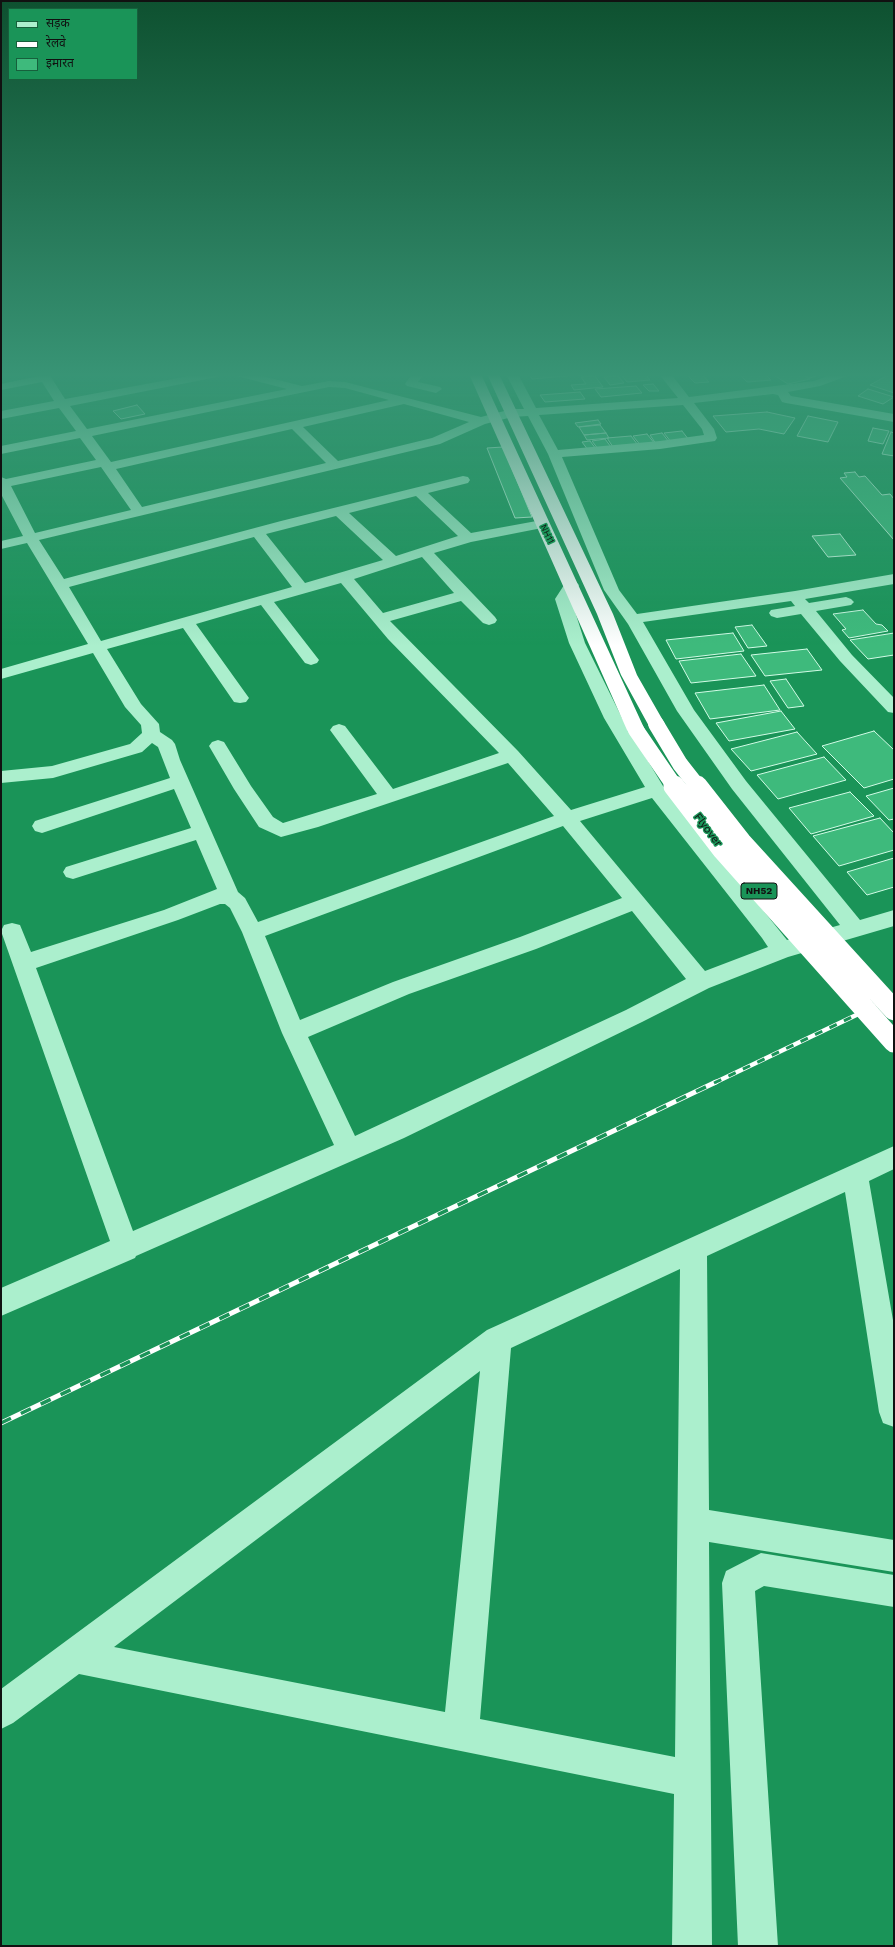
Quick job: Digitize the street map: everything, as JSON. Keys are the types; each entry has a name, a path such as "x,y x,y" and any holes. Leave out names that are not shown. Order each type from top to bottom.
{"highway":[{"name":"NH11","path":"516,465 571,585"},
{"name":"NH52","path":"536,465 591,586"},
{"name":"Flyover","path":"571,585 593,639 636,730 662,770 723,850 894,1042"},
{"name":"Flyover","path":"591,586 605,614 629,675 680,764 741,842 894,1010"}],"street":[{"path":"103,465 3,486 31,538 134,707 150,724 151,734"},
{"path":"108,465 138,512"},
{"path":"1,545 335,465"},
{"path":"559,465 612,590 636,625 686,711 739,785 856,930"},
{"path":"60,585 257,532 463,480"},
{"path":"419,491 468,538"},
{"path":"339,511 394,562"},
{"path":"1,674 344,577 468,538 542,524"},
{"path":"257,532 302,589"},
{"path":"424,551 489,620"},
{"path":"344,577 394,636 512,755 567,818 701,982"},
{"path":"636,625 894,579"},
{"path":"571,585 563,599 577,643 613,718 656,790 770,932 782,950"},
{"path":"591,586 612,590"},
{"path":"636,625 808,609 894,593"},
{"path":"379,618 464,595"},
{"path":"794,596 808,609 846,658 894,708"},
{"path":"265,600 311,660"},
{"path":"187,622 240,698"},
{"path":"339,730 389,796"},
{"path":"1,777 53,772 136,748 151,734"},
{"path":"151,734 166,744 180,781 230,896 238,903 253,932 294,1033 349,1150"},
{"path":"218,746 243,789 266,822 281,830 311,822 512,755"},
{"path":"42,826 180,781"},
{"path":"253,932 567,818 656,790"},
{"path":"73,872 202,831"},
{"path":"24,963 171,915 218,896 230,896"},
{"path":"294,1033 402,988 636,901"},
{"path":"1,1302 126,1249 349,1150 619,1023 701,982 782,950 894,918"},
{"path":"12,931 126,1249"},
{"path":"1,1711 497,1340 894,1157"},
{"path":"855,1175 894,1412"},
{"path":"692,1946 694,1249"},
{"path":"461,1733 497,1340"},
{"path":"693,1524 894,1556"},
{"path":"758,1946 738,1583 762,1569 894,1591"},
{"path":"74,1656 692,1779"}],"building":[{"path":"494,465 510,465 532,517 515,518"},
{"path":"855,472 859,477 865,476 882,495 890,494 894,499 894,540 840,478 847,477 844,473"},
{"path":"840,534 856,555 828,557 812,536"},
{"path":"863,610 876,624 882,625 888,631 849,638 842,630 846,629 833,614"},
{"path":"752,625 767,646 748,648 735,627"},
{"path":"733,633 744,651 676,659 666,640"},
{"path":"894,633 894,655 868,659 850,640"},
{"path":"807,649 822,670 765,676 751,655"},
{"path":"741,654 756,676 691,683 679,661"},
{"path":"786,679 804,706 788,708 770,681"},
{"path":"764,685 780,710 710,719 695,693"},
{"path":"781,711 795,729 729,741 716,723"},
{"path":"874,731 894,750 894,779 864,788 822,746"},
{"path":"797,732 817,754 751,771 731,749"},
{"path":"824,757 846,780 778,799 757,775"},
{"path":"894,788 894,819 889,820 866,796"},
{"path":"850,792 874,816 811,834 789,808"},
{"path":"880,818 894,833 894,850 839,866 813,836"},
{"path":"894,858 894,887 867,895 847,872"}],"railway":[{"path":"714,1083 894,997"},
{"path":"1,1423 716,1082"}]}
